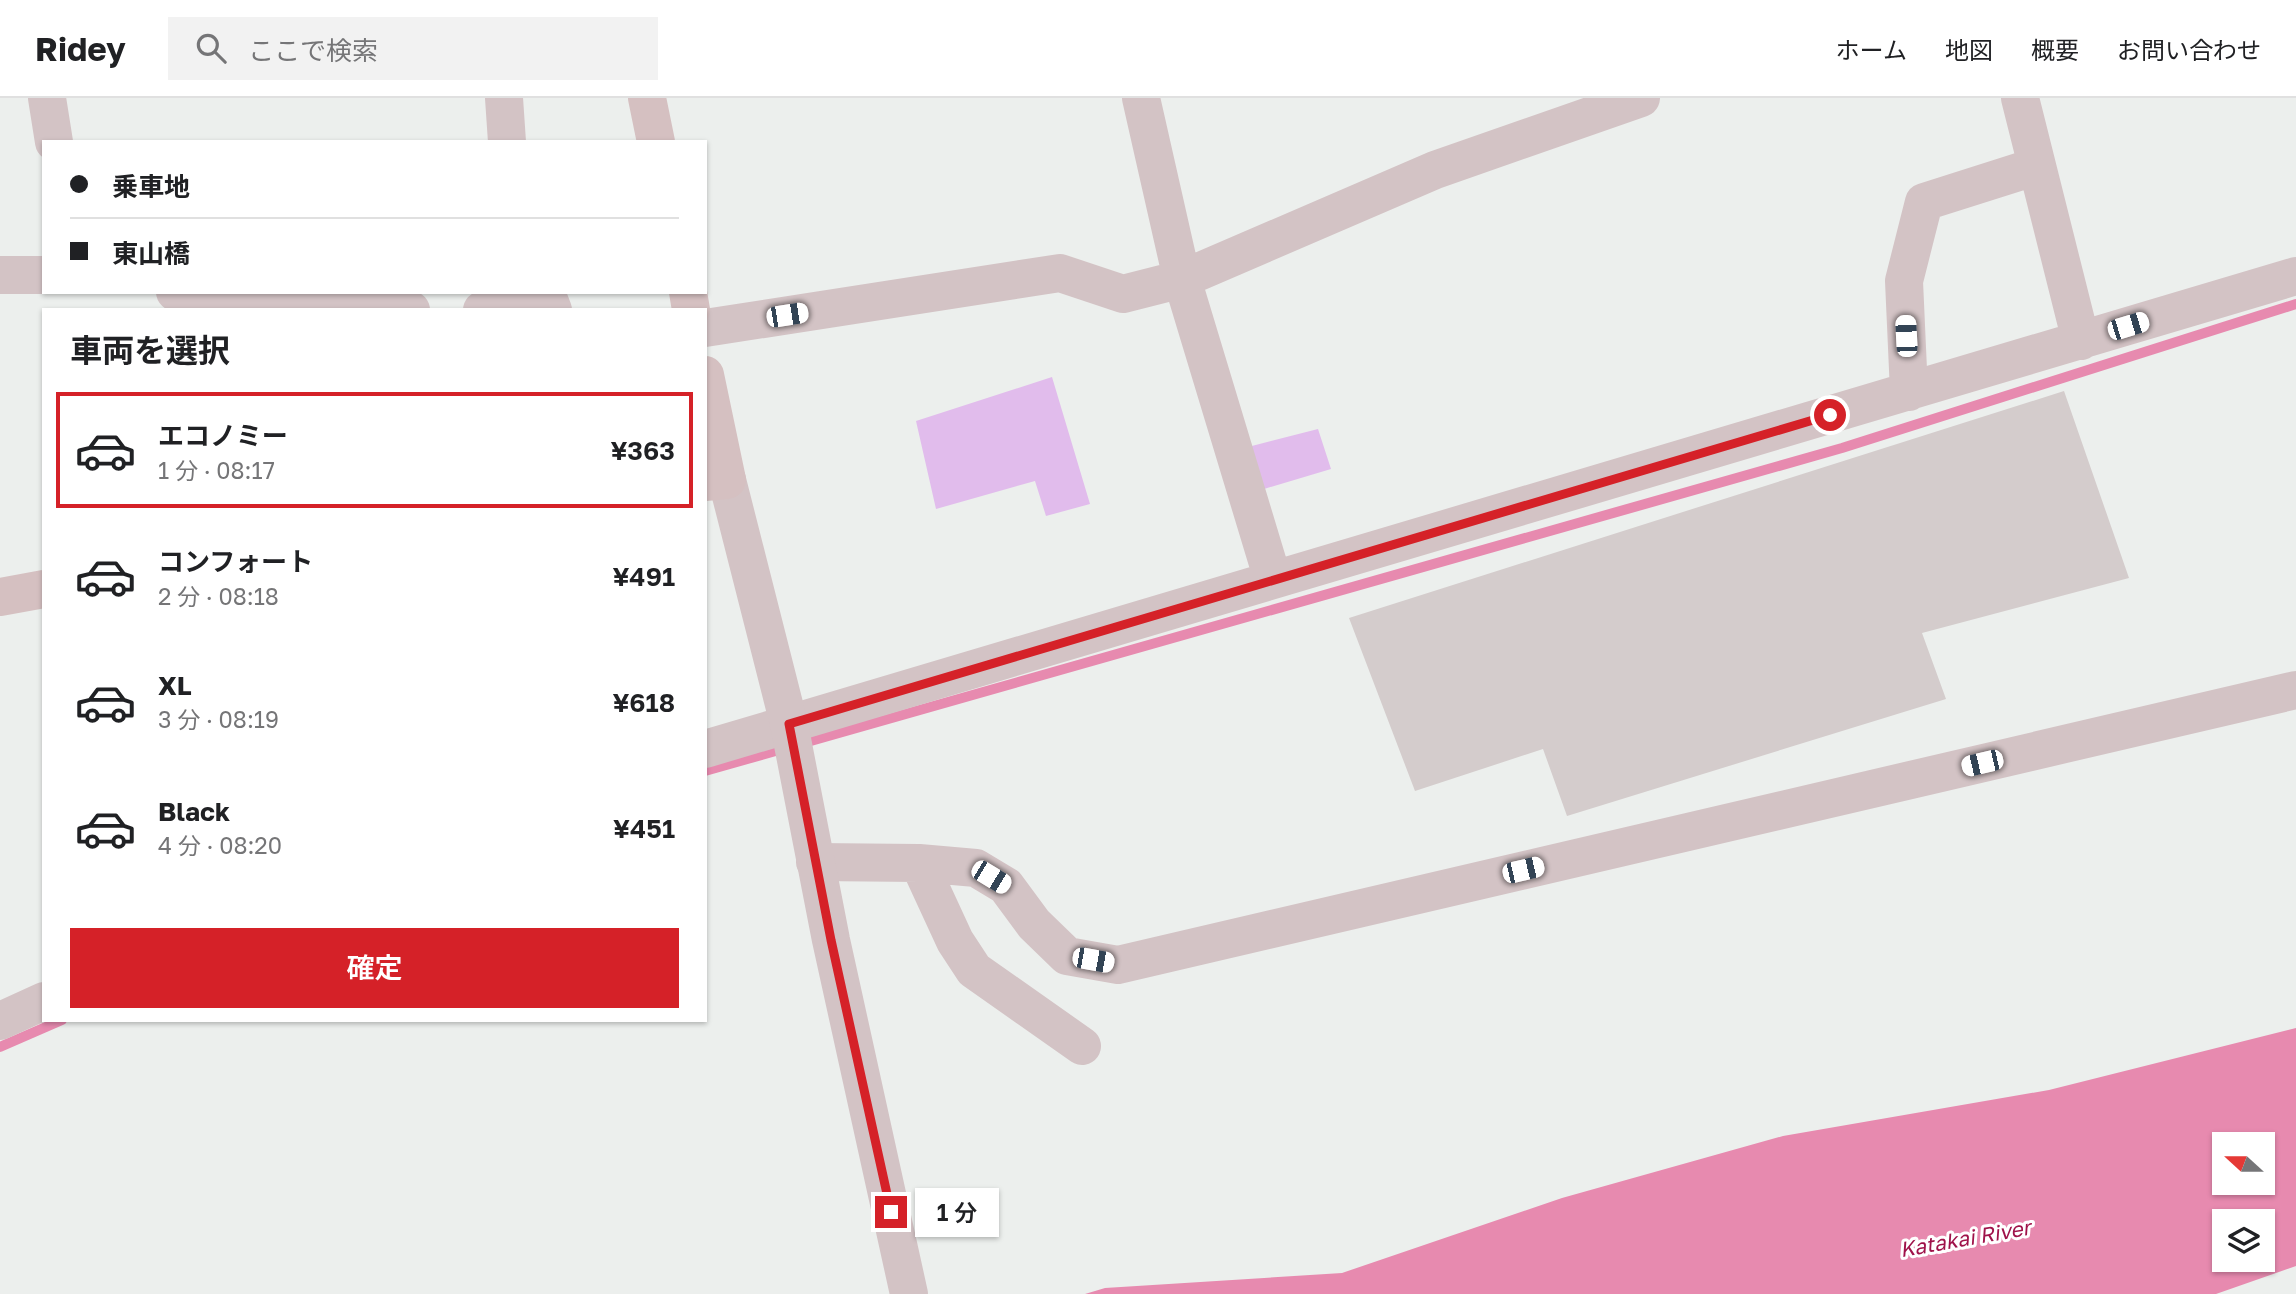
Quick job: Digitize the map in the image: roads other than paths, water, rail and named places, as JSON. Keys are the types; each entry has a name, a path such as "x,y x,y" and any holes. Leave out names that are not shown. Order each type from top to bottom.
{"main road":[{"path":"647,98 656,140"},
{"path":"707,394 716,481"},
{"path":"0,597 42,589"}],"street":[{"path":"47,98 54,140"},
{"path":"504,98 507,140"},
{"path":"1141,98 1182,279 1273,580"},
{"path":"707,328 1060,273 1123,294 1182,279 1435,170 1641,98"},
{"path":"2020,98 2081,341"},
{"path":"1909,392 1904,281 1924,202 2037,166"},
{"path":"0,275 42,275"},
{"path":"707,748 2296,276"},
{"path":"185,294 237,306 324,308"},
{"path":"495,308 549,300"},
{"path":"716,481 789,724 831,940 909,1294"},
{"path":"815,862 919,863 976,868 1006,886 1034,924 1067,956 1118,965 2296,690"},
{"path":"919,863 955,941 974,970 1082,1046"},
{"path":"0,1021 42,1003"}],"water":[{"name":"Katakai River","path":"2296,1028 2296,1266 2216,1294 1085,1294 1105,1288 1342,1273 1562,1198 1783,1136 2049,1090"}],"waterway":[{"path":"707,770 1842,448 2296,304"},
{"path":"0,1047 57,1022"}]}
